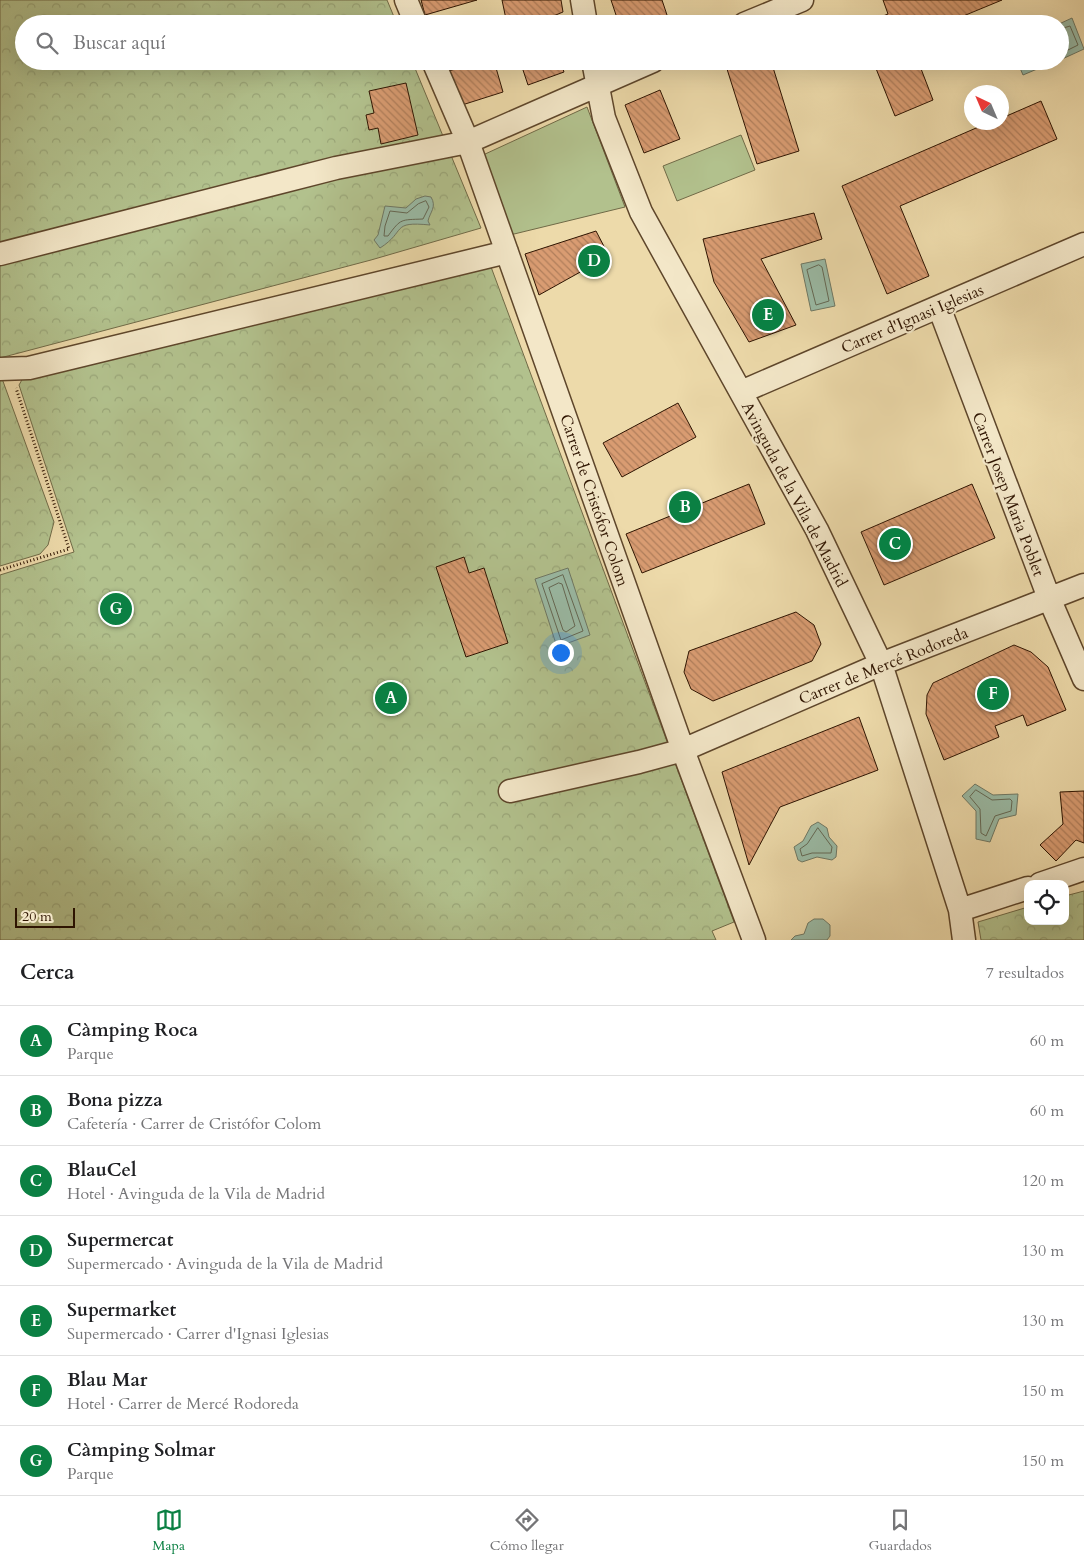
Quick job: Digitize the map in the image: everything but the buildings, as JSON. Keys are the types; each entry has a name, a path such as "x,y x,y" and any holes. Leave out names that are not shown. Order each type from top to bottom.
{"street":[{"path":"406,0 412,15"},
{"path":"582,0 584,15"},
{"path":"766,15 802,0"},
{"name":"Carrer de Cristófor Colom","path":"437,70 468,142 683,750 754,940"},
{"name":"Avinguda de la Vila de Madrid","path":"595,70 604,118 642,212 817,530 881,664 960,910 964,940"},
{"path":"0,254 336,168 468,142 631,70"},
{"name":"Carrer d'Ignasi Iglesias","path":"741,392 1084,244"},
{"path":"5,368 29,368 507,252"},
{"name":"Carrer Josep Maria Poblet","path":"939,307 1049,598 1084,679"},
{"name":"Carrer de Mercé Rodoreda","path":"510,791 639,762 683,750 881,664 1084,585"},
{"path":"1052,880 1084,869"},
{"path":"960,910 1024,889"}],"path":[{"path":"0,570 69,549 5,368"}],"green space":[{"path":"0,0 387,0 393,15 15,15 15,70 416,70 481,228 371,260 0,358"},
{"path":"587,107 625,207 510,235 483,155"},
{"path":"741,135 755,170 677,201 663,166"},
{"path":"484,248 734,922 712,931 716,940 0,940 0,575 74,552 19,385 32,362"},
{"path":"0,373 54,522 48,545 40,554 0,566"},
{"path":"1084,891 1084,940 981,940 978,922 1024,908 1024,925 1069,925 1069,895"}],"water":[{"path":"1072,18 1084,49 1069,56 1069,19"},
{"path":"1021,70 1035,70 1023,75"},
{"path":"425,196 431,197 433,201 433,209 428,221 430,225 404,226 380,248 374,240 378,235 385,206 406,208 416,199"},
{"path":"825,259 835,306 811,311 801,264"},
{"path":"568,568 590,635 557,647 535,579"},
{"path":"975,784 993,795 1018,794 1016,815 999,819 990,842 976,839 976,811 962,796"},
{"path":"818,822 827,828 829,837 837,846 836,857 832,860 817,857 802,862 798,860 794,847 803,841 811,826"},
{"path":"814,919 823,919 830,925 830,936 827,940 791,940 795,936 804,934 808,923"}],"place":[{"name":"Supermercat","path":"594,261"},
{"name":"Supermarket","path":"768,315"},
{"name":"Bona pizza","path":"685,507"},
{"name":"BlauCel","path":"895,544"},
{"name":"Càmping Solmar","path":"116,609"},
{"name":"Blau Mar","path":"993,694"},
{"name":"Càmping Roca","path":"391,698"}]}
